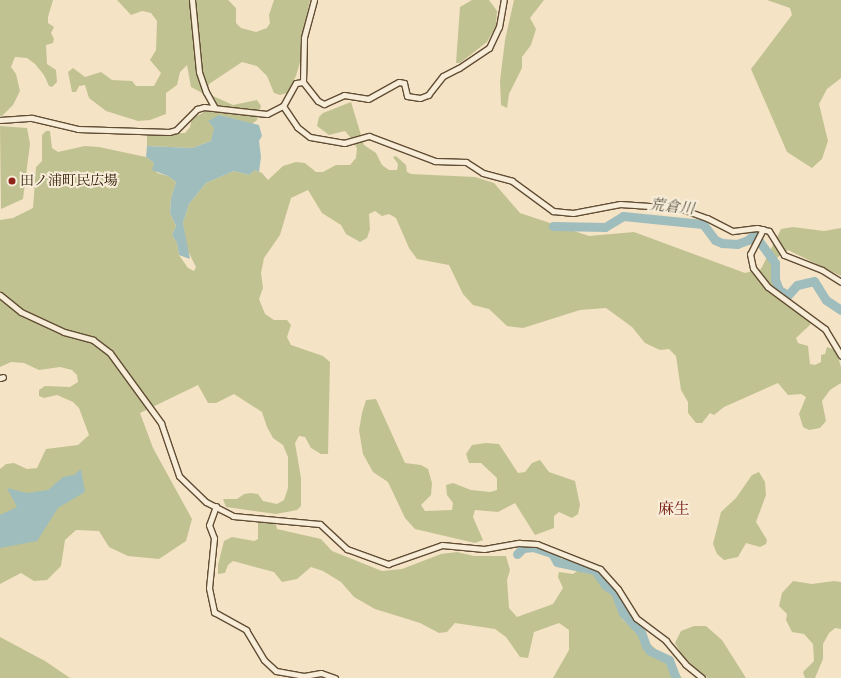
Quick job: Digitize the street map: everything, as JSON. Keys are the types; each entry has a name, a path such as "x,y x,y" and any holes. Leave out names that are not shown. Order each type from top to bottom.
{"street":[{"path":"192,0 199,72 206,92 215,108"},
{"path":"314,0 304,38 303,82 318,102 324,104 344,95 368,99 398,82 404,83 407,96 425,96 442,76 459,68 489,48 499,27 504,0"},
{"path":"0,120 32,118 78,129 169,132 176,130 197,109 215,108 266,114 283,106 296,84 303,82"},
{"path":"283,106 297,127 310,137 344,143 370,136 435,160 466,162 483,173 512,181 553,211 573,213 620,204 665,207 690,211 733,231 763,229 772,233 776,246 784,254 822,270 841,282"},
{"path":"763,229 750,254 755,272 768,287 825,329 841,356"},
{"path":"0,294 21,312 64,332 93,340 110,353 161,423 179,476 198,496 233,516 320,524 347,549 388,564 442,545 484,549 519,543 536,544 600,568 618,589 636,618 666,641 685,664 702,678"},
{"path":"216,506 209,525 214,538 209,588 214,612 246,630 264,660 276,671 304,676 321,673 334,678"}],"green space":[{"path":"0,0 53,0 48,17 48,23 54,27 51,33 54,39 53,43 46,45 47,64 56,70 57,82 52,87 49,86 44,75 35,64 27,58 15,57 11,67 16,74 20,91 13,105 2,116 0,116"},
{"path":"117,0 228,0 236,8 236,23 241,28 256,32 267,28 270,23 269,15 274,0 310,0 302,37 302,55 296,76 287,93 280,95 274,93 267,76 257,66 242,62 209,84 208,90 213,96 233,105 257,100 261,106 257,120 252,124 219,115 211,141 192,148 147,146 147,135 185,133 190,127 192,118 201,114 210,105 202,93 191,87 187,65 180,72 177,85 166,93 166,114 150,120 138,121 106,111 89,98 85,85 79,86 76,92 72,92 68,72 73,68 85,77 101,72 112,80 132,81 136,86 154,86 161,73 150,60 156,50 157,21 151,13 142,11 131,15"},
{"path":"472,0 489,0 497,11 496,26 487,42 460,63 456,63 460,7"},
{"path":"514,0 544,0 530,18 536,29 531,45 522,57 522,68 509,94 507,108 501,105 500,81 505,40"},
{"path":"767,0 841,0 841,78 827,89 819,104 828,141 822,159 812,168 787,152 751,69 792,15 790,8"},
{"path":"351,102 364,145 376,153 382,165 389,170 397,170 398,164 393,157 396,156 406,165 407,172 411,174 475,177 494,183 520,213 589,236 634,232 745,273 761,269 781,229 793,227 824,231 841,228 841,276 788,250 778,257 772,275 777,296 807,318 811,324 796,338 798,343 808,346 810,364 815,365 821,362 821,355 825,354 827,347 836,350 841,367 841,383 830,390 822,401 826,421 820,428 809,430 803,427 799,414 806,397 801,394 788,395 778,383 724,407 714,415 710,413 702,423 696,423 688,413 688,402 681,390 676,356 669,349 660,350 645,343 632,327 606,308 580,310 523,328 507,326 489,309 473,305 463,294 449,265 417,259 409,248 396,218 389,214 382,216 375,211 369,214 370,229 367,238 360,242 346,234 341,225 322,213 308,190 291,198 280,235 264,258 261,273 263,288 259,299 265,314 274,320 287,320 291,325 287,337 291,345 323,356 330,362 328,454 321,454 311,448 305,437 299,436 295,443 301,478 301,506 297,510 276,514 226,507 223,499 237,499 244,494 251,493 258,494 263,501 277,504 284,500 288,488 288,457 283,445 273,438 267,427 262,412 234,394 216,403 208,403 198,385 140,413 153,448 192,519 186,541 159,559 128,556 109,547 99,531 76,530 65,540 61,566 47,580 34,581 21,573 0,584 0,469 6,464 14,463 27,469 37,468 46,449 78,445 89,435 79,408 73,402 57,395 44,398 39,396 39,390 45,386 70,387 78,382 77,375 72,370 60,367 39,370 24,363 11,362 0,367 0,220 13,218 33,208 36,167 42,161 42,135 46,131 50,131 52,148 58,152 85,146 99,147 146,157 154,163 157,173 168,176 176,182 171,198 170,213 176,226 172,235 177,243 179,255 188,268 194,271 196,267 186,247 183,223 189,204 206,183 234,171 249,175 255,170 262,173 268,180 283,166 296,162 305,163 316,172 323,172 336,165 350,165 356,158 357,148 345,131 329,135 317,126 319,117 323,113"},
{"name":"田ノ浦町民広場","path":"0,126 27,128 30,144 23,199 1,209"},
{"path":"376,399 405,463 421,465 428,469 432,483 431,495 421,505 425,511 452,510 453,503 447,495 446,485 453,483 471,490 490,492 497,490 497,478 481,463 469,463 466,454 472,445 486,443 499,444 518,473 525,472 532,463 540,460 549,472 575,481 580,505 578,514 572,518 559,512 554,516 554,528 535,535 515,503 498,512 475,510 473,517 483,540 475,543 415,529 405,518 388,482 373,472 363,454 359,430 362,413 366,400"},
{"path":"759,472 765,482 766,495 756,522 767,540 766,544 760,547 746,543 738,557 724,560 717,554 713,544 721,512 736,498 752,475"},
{"path":"258,522 276,524 277,529 321,539 332,551 382,571 402,569 441,554 457,552 474,556 506,556 510,570 507,580 509,608 517,617 553,604 563,588 558,577 559,572 573,574 580,569 594,574 602,586 613,593 621,608 622,619 668,660 682,678 553,678 569,650 569,630 559,623 534,632 528,658 520,657 506,637 495,629 455,623 447,632 439,633 420,623 375,609 354,597 341,582 323,571 311,567 297,579 282,582 274,572 233,561 228,565 225,573 218,574 218,565 224,541 232,537 254,541 258,539"},
{"path":"793,581 812,584 834,581 841,582 841,629 835,628 829,633 823,644 823,659 815,678 805,678 803,672 814,661 813,644 804,634 792,632 786,620 787,614 779,606 782,593"},
{"path":"694,626 706,626 722,640 746,678 708,678 682,655 675,643 681,631"},
{"path":"0,637 45,661 70,678 0,678"}],"water":[{"path":"219,115 259,125 262,136 259,141 261,157 259,172 255,170 249,175 234,171 206,183 189,204 183,223 190,259 179,255 177,243 172,235 176,226 170,213 171,198 176,182 168,176 152,170 154,163 146,157 147,146 192,148 211,141 214,128 208,121"},
{"path":"81,469 85,492 58,508 37,541 0,548 0,515 17,507 7,488 27,493 48,490 63,477 74,475"}],"waterway":[{"name":"荒倉川","path":"553,226 605,227 623,216 703,224 715,240 722,243 737,244 748,240 754,234 775,263 775,279 779,290 788,295 797,285 814,281 826,300 841,310"},
{"path":"517,554 523,548 533,547 552,553 557,562 595,570 605,585 615,592 623,613 641,632 646,646 650,651 669,660 676,678"}],"place":[{"name":"田ノ浦町民広場","path":"12,181"}],"district":[{"name":"麻生","path":"674,509"}]}
